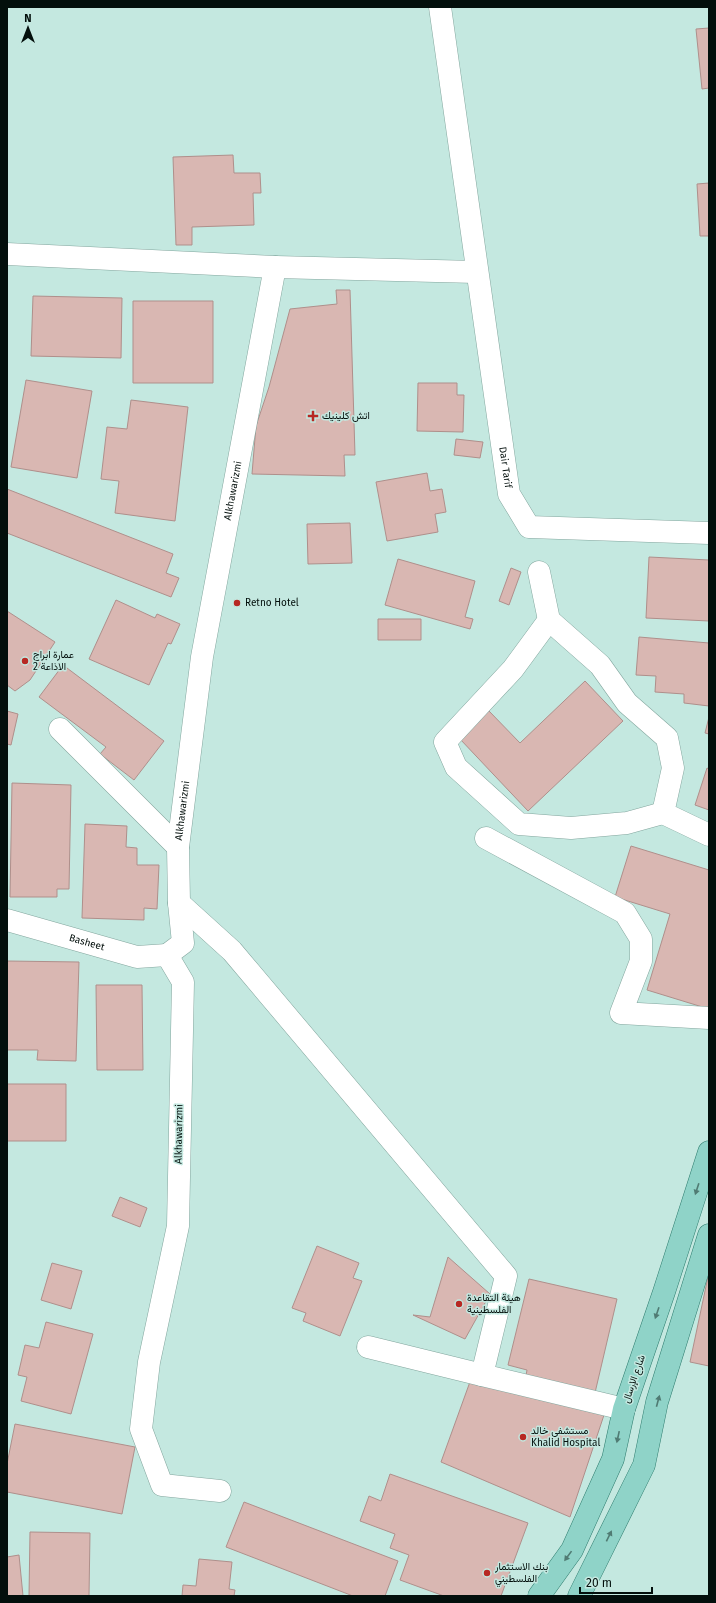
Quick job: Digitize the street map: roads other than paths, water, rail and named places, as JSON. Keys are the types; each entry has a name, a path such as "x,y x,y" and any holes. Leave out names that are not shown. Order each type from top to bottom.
{"main road":[{"name":"شارع الإرسال","path":"539,1596 575,1543 613,1460 624,1410 709,1152"},
{"path":"579,1596 644,1465 657,1402 705,1260 709,1235"}],"street":[{"path":"7,254 275,267 476,272 440,7"},
{"name":"Alkhawarizmi","path":"220,1491 162,1485 141,1430 149,1362 178,1226 183,982 167,956 183,943 178,904 178,848 202,658 275,267"},
{"name":"Dair Tarif","path":"476,272 509,494 529,527 709,532"},
{"path":"539,572 549,620 600,666 627,704 667,738 673,768 663,813"},
{"path":"549,620 513,669 445,742 456,767 519,824 570,828 627,823 663,813 709,835"},
{"path":"60,729 178,848"},
{"path":"486,838 625,913 642,940 642,962 621,1013 709,1018"},
{"path":"178,904 232,952 506,1276 482,1376"},
{"name":"Basheet","path":"7,920 137,957 167,956"},
{"path":"368,1347 624,1410"}],"place":[{"name":"اتش كلينيك","path":"313,416"},
{"name":"Retno Hotel","path":"237,603"},
{"name":"عمارة ابراج الاذاعة 2","path":"25,661"},
{"name":"هيئة التقاعدة الفلسطينية","path":"459,1304"},
{"name":"مستشفى خالد Khalid Hospital","path":"523,1437"},
{"name":"بنك الاستثمار الفلسطيني","path":"487,1573"}]}
